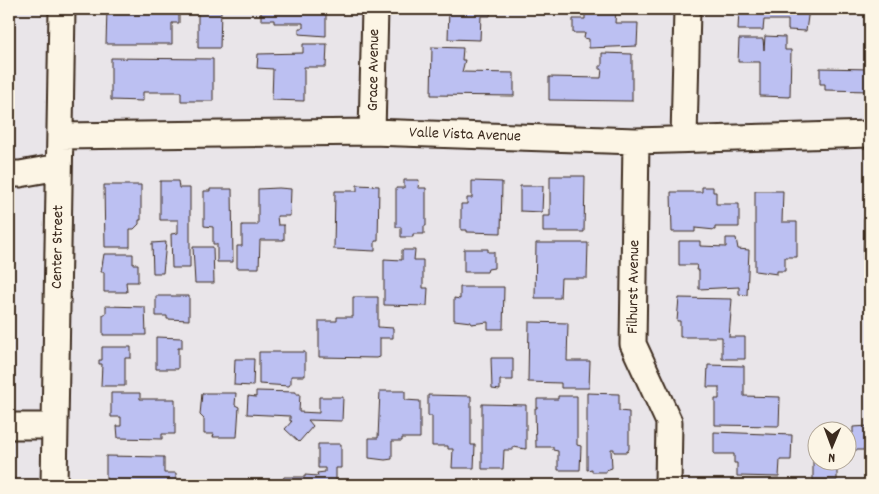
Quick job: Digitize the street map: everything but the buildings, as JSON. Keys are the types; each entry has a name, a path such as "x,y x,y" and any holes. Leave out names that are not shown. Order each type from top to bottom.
{"street":[{"name":"Center Street","path":"54,485 62,9"},
{"name":"Grace Avenue","path":"372,132 375,9"},
{"path":"684,138 687,9"},
{"name":"Valle Vista Avenue","path":"60,136 372,132 636,140 870,134"},
{"name":"Filhurst Avenue","path":"636,140 633,344 669,422 668,485"},
{"path":"9,174 20,174 59,167"},
{"path":"9,426 55,426"}]}
